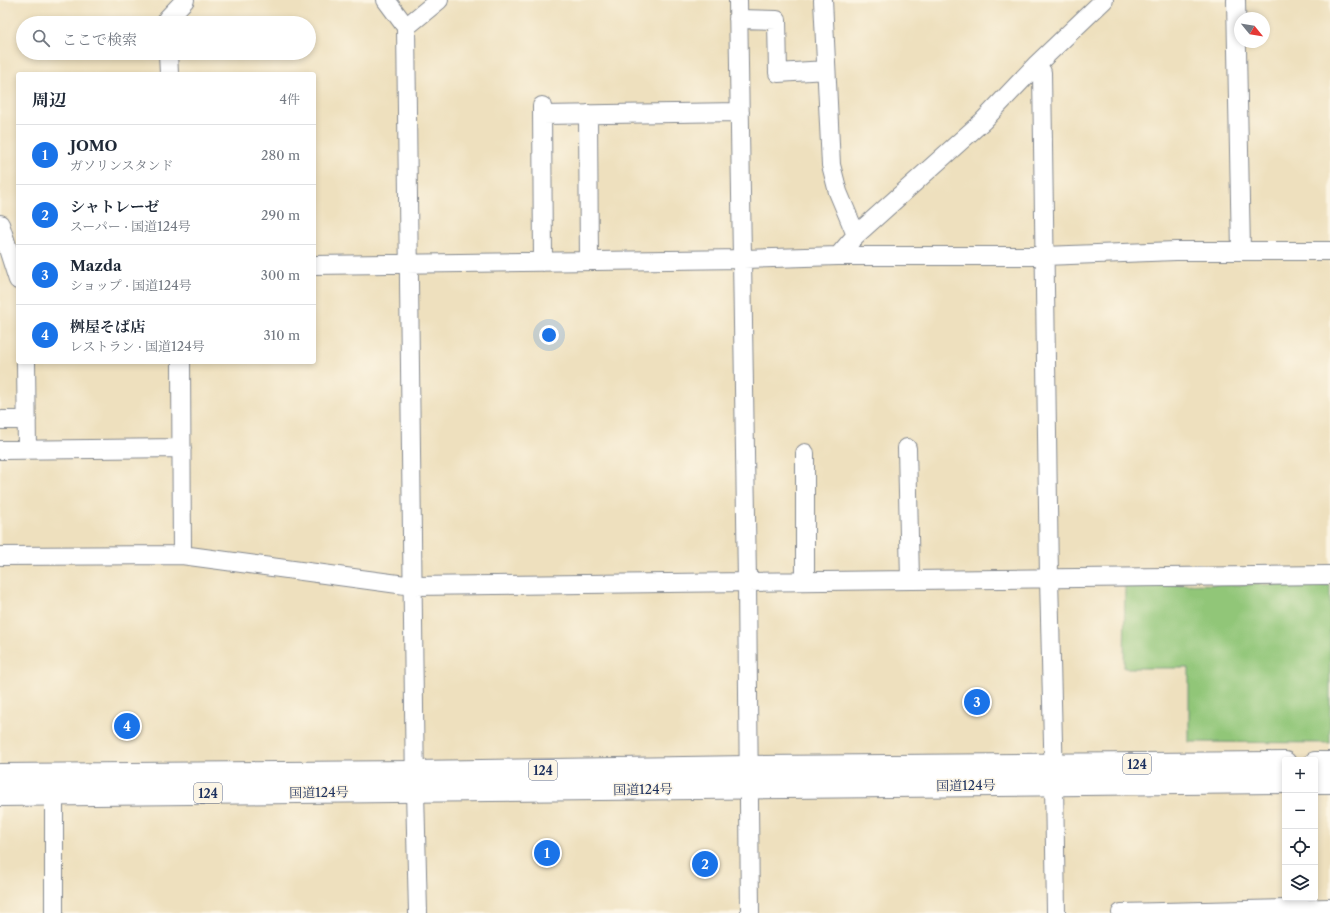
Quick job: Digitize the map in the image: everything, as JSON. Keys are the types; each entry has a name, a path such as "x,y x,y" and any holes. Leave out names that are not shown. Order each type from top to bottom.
{"highway":[{"name":"国道124号","path":"0,795 54,795 415,782 1054,774 1282,763"},
{"path":"1318,763 1330,763"},
{"name":"国道124号","path":"1054,774 1282,782"},
{"name":"国道124号","path":"0,775 415,782"},
{"path":"1318,782 1330,782"}],"street":[{"path":"386,0 406,27 415,782 418,913"},
{"path":"406,27 438,0"},
{"path":"738,0 743,259 750,913"},
{"path":"823,0 831,165 838,192 856,235"},
{"path":"838,256 856,235 983,121 1037,64 1104,0"},
{"path":"1236,0 1241,251"},
{"path":"169,16 179,2"},
{"path":"738,19 777,20 778,74 826,70"},
{"path":"169,60 170,72"},
{"path":"1037,64 1042,72 1049,578 1056,913"},
{"path":"543,262 542,110 588,114 740,112"},
{"path":"588,114 589,261"},
{"path":"0,224 16,274"},
{"path":"316,265 743,259 838,256 1044,256 1176,251 1330,251"},
{"path":"26,364 27,450"},
{"path":"181,364 182,555"},
{"path":"0,420 27,420"},
{"path":"0,450 182,448"},
{"path":"907,448 910,580"},
{"path":"805,453 805,580"},
{"path":"0,556 182,555 413,586 805,580 1330,575"},
{"path":"54,795 54,913"},
{"path":"1121,913 1330,908"}],"green space":[{"path":"1125,584 1330,585 1330,743 1189,742 1189,668 1124,668"}],"place":[{"name":"Mazda","path":"977,702"},
{"name":"桝屋そば店","path":"127,726"},
{"name":"JOMO","path":"547,853"},
{"name":"シャトレーゼ","path":"705,864"}]}
